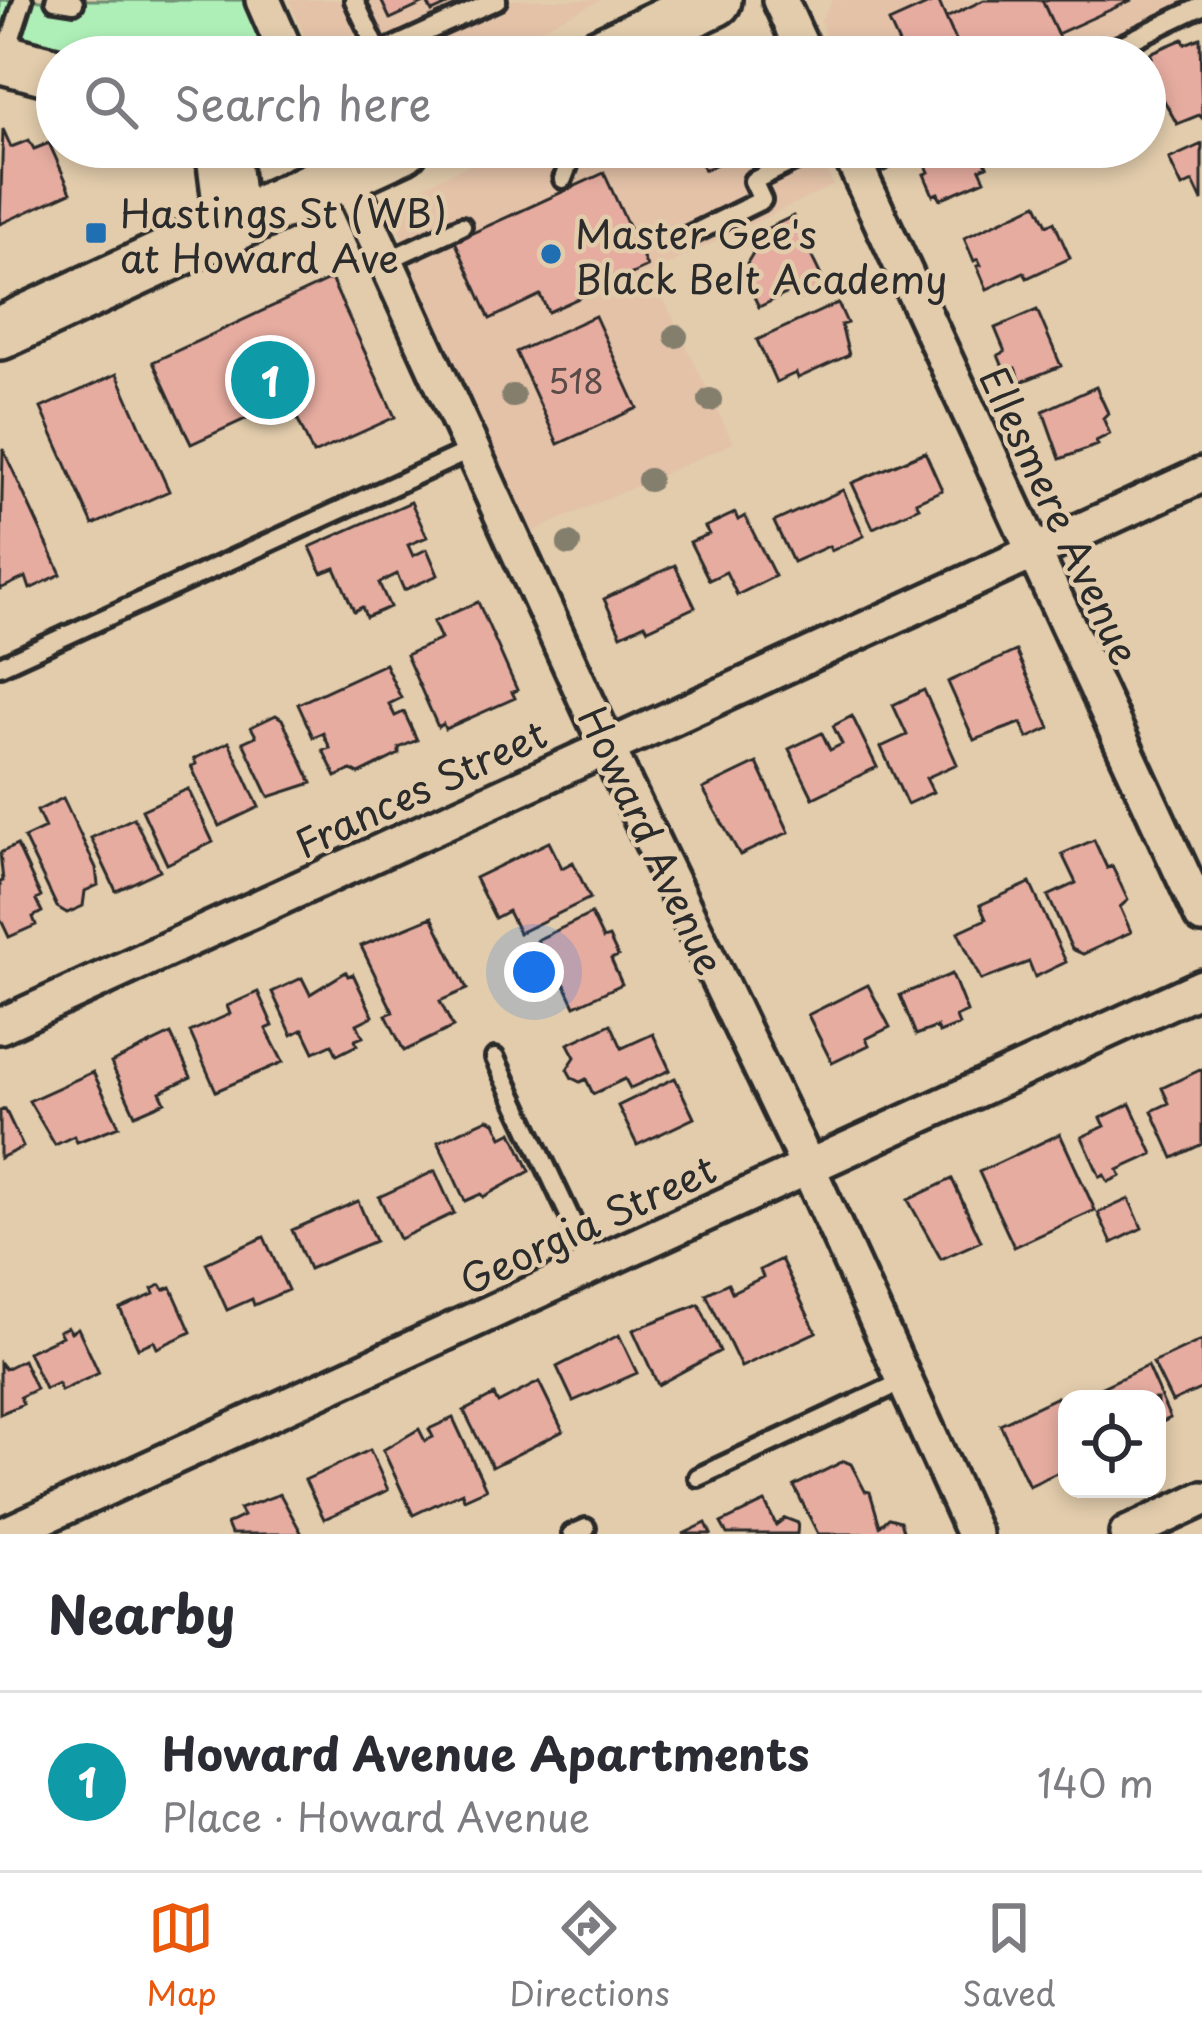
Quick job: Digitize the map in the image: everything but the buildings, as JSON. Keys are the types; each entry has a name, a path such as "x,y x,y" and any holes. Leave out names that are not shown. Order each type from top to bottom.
{"main road":[{"path":"640,36 715,0"},
{"path":"225,168 232,226"},
{"path":"0,333 232,226 326,168"}],"street":[{"path":"263,0 279,36"},
{"path":"780,0 796,36"},
{"path":"2,58 36,67"},
{"name":"Howard Avenue","path":"343,168 974,1534"},
{"name":"Ellesmere Avenue","path":"856,168 1202,916"},
{"name":"Frances Street","path":"0,1026 1202,475"},
{"name":"Georgia Street","path":"6,1534 1202,987"},
{"path":"1127,1534 1202,1499"}],"lane":[{"path":"2,58 23,0"},
{"path":"354,0 368,36"},
{"path":"417,36 497,0"},
{"path":"1141,36 1202,7"},
{"path":"563,179 567,168"},
{"path":"684,238 762,200 753,181 780,168"},
{"path":"386,261 462,226"},
{"path":"0,666 472,449"},
{"path":"495,1058 592,1266"},
{"path":"698,1477 904,1381"}],"shaded area":[{"path":"289,0 601,0 525,36 305,36"},
{"path":"833,0 1202,0 1135,36 825,36 821,20"},
{"path":"462,168 825,168 833,185 651,273 733,443 523,536 451,377 398,225 397,213 409,193"}],"green space":[{"path":"0,0 243,0 258,36 36,36 36,40 0,30"}],"place":[{"name":"Hastings St (WB) at Howard Ave","path":"96,233"},
{"name":"Master Gee's Black Belt Academy","path":"551,254"},
{"name":"Howard Avenue Apartments","path":"270,380"}]}
